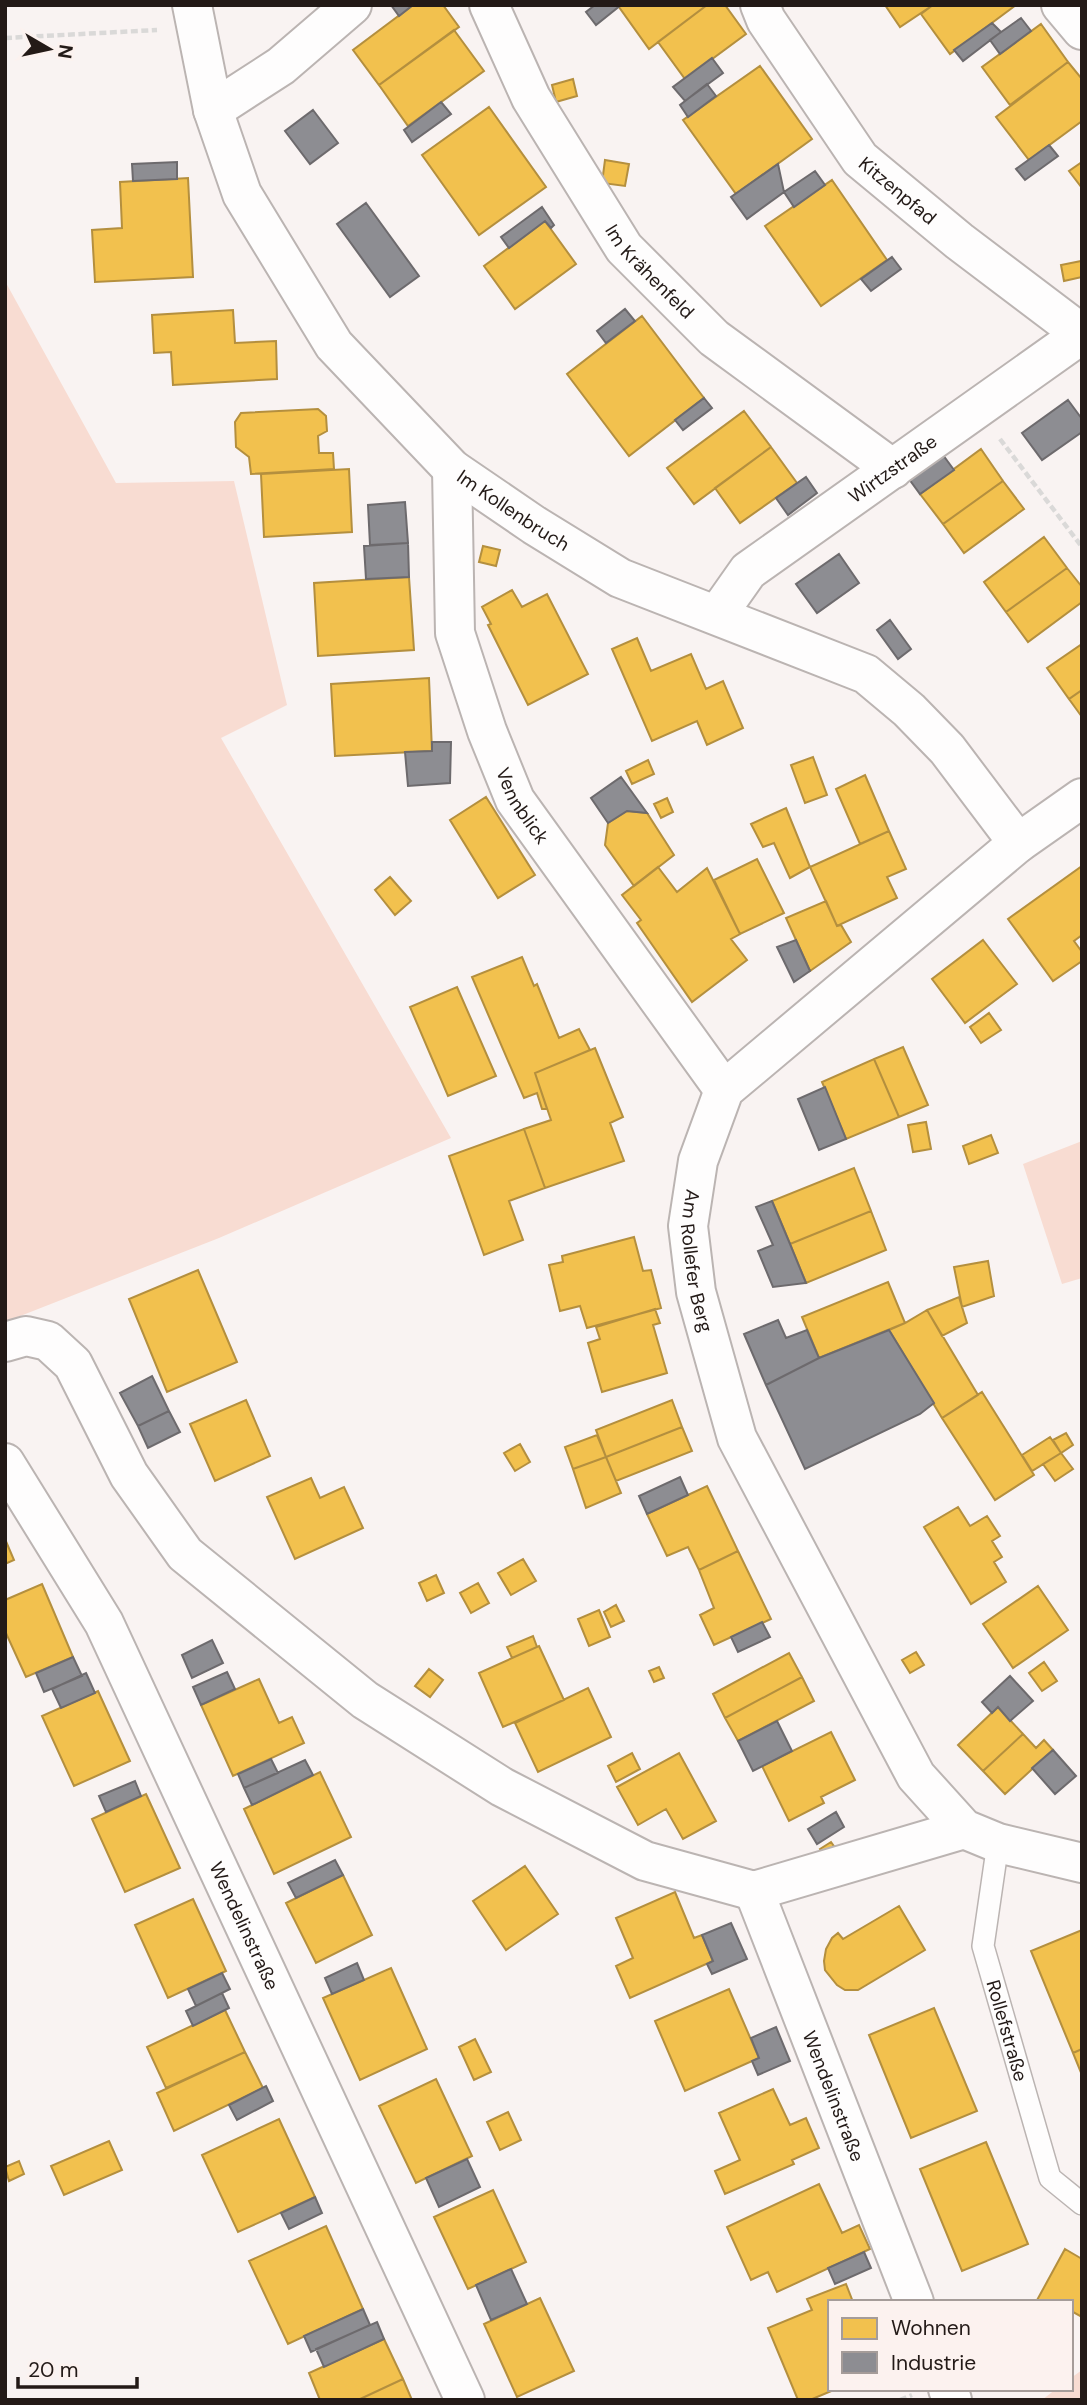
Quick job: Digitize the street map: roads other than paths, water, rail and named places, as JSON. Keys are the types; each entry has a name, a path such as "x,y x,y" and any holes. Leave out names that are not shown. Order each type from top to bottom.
{"street":[{"path":"213,110 281,66 352,5"},
{"name":"Im Krähenfeld","path":"489,5 531,98 624,248 715,338 893,469"},
{"name":"Kitzenpfad","path":"760,5 766,20 860,159 959,242 1082,334"},
{"path":"1061,5 1082,30"},
{"name":"Im Kollenbruch","path":"194,17 213,110 242,194 334,345 452,469 534,525 620,578 866,674 909,710 947,749 1018,843"},
{"name":"Wirtzstraße","path":"717,615 748,571 1082,334"},
{"name":"Vennblick","path":"452,469 455,633 487,731 515,800 724,1090"},
{"name":"Am Rollefer Berg","path":"981,1836 916,1776 737,1438 696,1292 688,1226 698,1161 724,1090 1018,843 1082,798"},
{"path":"5,1342 26,1336 48,1341 73,1364 129,1475 185,1554 365,1700 502,1787 645,1861 754,1891 981,1836 1080,1866"},
{"name":"Wendelinstraße","path":"5,1463 104,1623 465,2400"},
{"name":"Wendelinstraße","path":"754,1891 913,2300"}],"lane":[{"name":"Rollefstraße","path":"981,1836 983,1946 1050,2178 1082,2204"}]}
